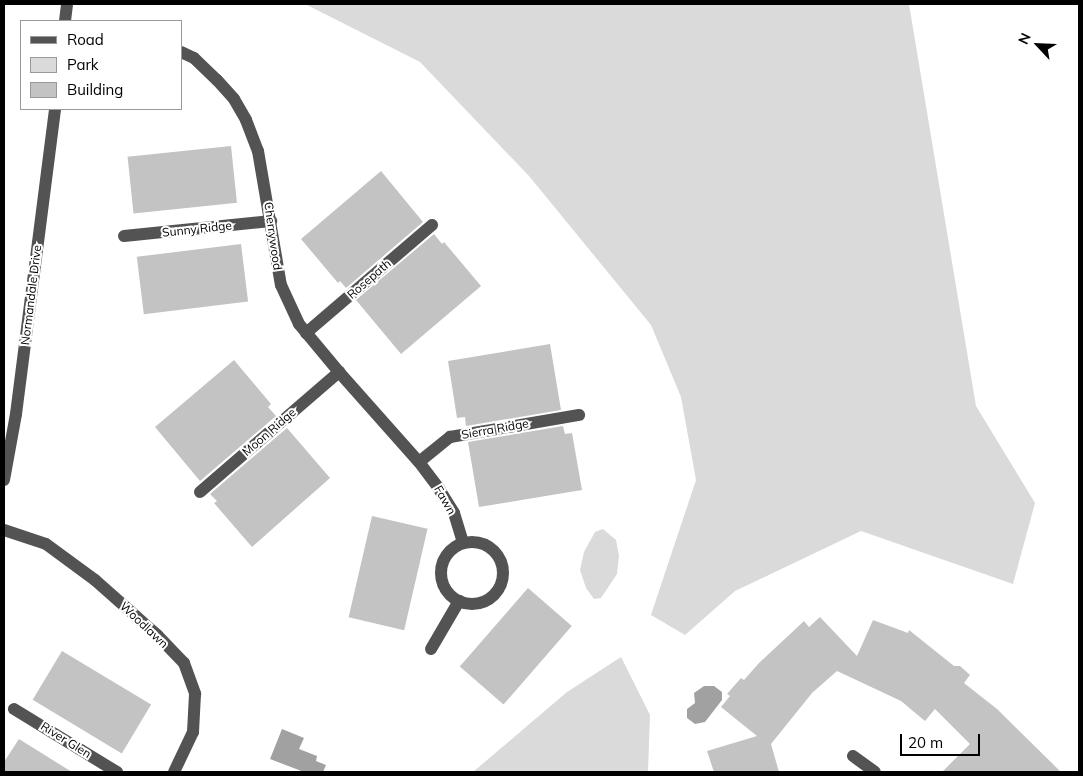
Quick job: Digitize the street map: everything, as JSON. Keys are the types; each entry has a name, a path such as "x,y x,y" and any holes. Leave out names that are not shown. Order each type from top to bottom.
{"street":[{"path":"65,20 67,4"},
{"name":"Cherrywood","path":"182,52 194,58 217,80 234,99 246,120 258,151 271,221 276,265 281,285 292,310 306,333 419,462"},
{"name":"Normandale Drive","path":"4,480 16,414 55,110"},
{"name":"Sunny Ridge","path":"124,236 271,221"},
{"name":"Rosepath","path":"306,333 432,225"},
{"name":"Moon Ridge","path":"200,492 339,372"},
{"name":"Sierra Ridge","path":"419,462 450,437 579,415"},
{"name":"Fawn","path":"419,462 454,513 463,543"},
{"name":"Woodlawn","path":"4,530 46,544 94,580 184,662 196,694 193,732 174,772"},
{"path":"463,543 484,544 493,550 499,559 502,580 498,590 480,602 470,604 459,601 450,595 444,587 442,566 446,556 463,543"},
{"path":"431,649 459,601"},
{"name":"River Glen","path":"14,708 117,772"},
{"path":"853,756 874,772"}],"green space":[{"path":"305,4 909,4 976,406 1035,503 1013,584 861,531 735,591 685,635 651,615 696,480 681,397 651,325 529,176 420,62"},
{"path":"603,529 616,540 619,556 617,574 601,598 594,599 586,588 580,570 584,552 595,532"},
{"path":"621,657 650,715 648,772 473,772 567,692"}],"shaded area":[{"path":"704,686 714,686 722,692 722,700 705,722 695,724 687,718 687,709 695,703 694,693"},
{"path":"282,729 304,738 299,749 317,756 316,761 326,765 323,772 304,772 270,759"}],"building":[{"path":"231,146 237,203 134,214 128,157"},
{"path":"381,171 423,222 346,288 340,281 338,283 301,239"},
{"path":"434,234 442,244 444,242 481,286 401,354 356,300"},
{"path":"241,244 248,302 144,314 137,257"},
{"path":"550,344 561,410 466,426 465,417 457,418 448,361"},
{"path":"234,360 271,404 268,407 276,416 200,481 155,427"},
{"path":"563,426 565,434 572,433 582,490 479,507 468,442"},
{"path":"287,428 330,478 252,547 214,503 217,501 210,494"},
{"path":"372,516 428,529 404,630 349,617"},
{"path":"528,588 572,626 504,705 460,666"},
{"path":"820,617 857,656 873,620 908,633 909,630 954,666 960,666 970,675 964,683 997,709 1061,772 942,772 970,744 935,709 925,721 901,701 837,671 812,693 771,744 779,772 714,772 707,751 757,736 721,707 730,696 727,694 741,678 744,680 759,663 804,621 809,627"},
{"path":"62,651 151,705 122,753 33,700"},
{"path":"19,739 72,772 4,772 4,762"}]}
